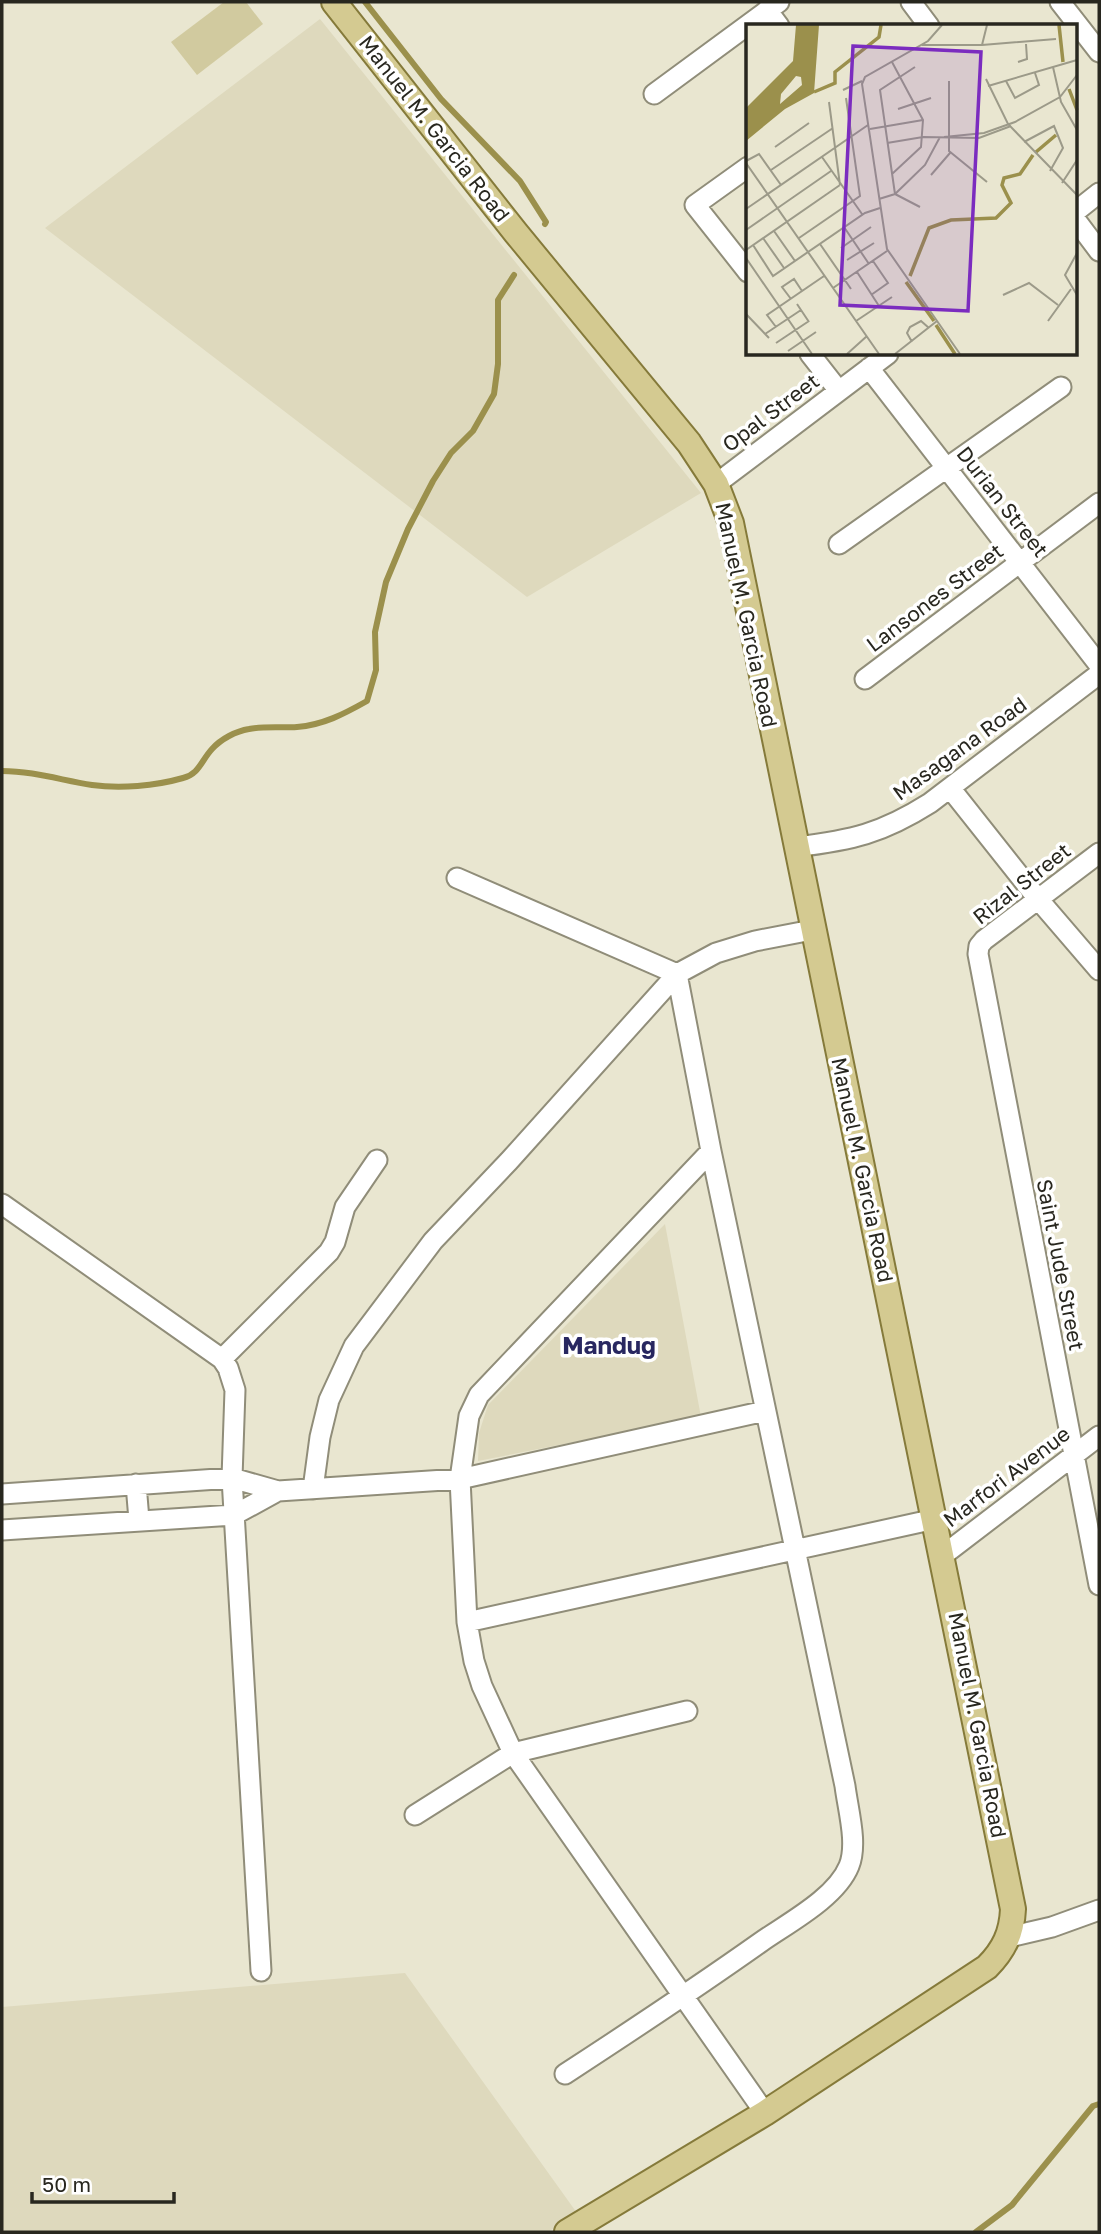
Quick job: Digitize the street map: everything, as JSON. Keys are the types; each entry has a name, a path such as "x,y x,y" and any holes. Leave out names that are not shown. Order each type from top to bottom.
{"main road":[{"name":"Manuel M. Garcia Road","path":"334,2 516,233 689,443 716,484 731,523 1011,1894 1013,1922 1009,1937"},
{"path":"567,2232 765,2113 971,1979 1001,1952 1009,1937"}],"street":[{"path":"911,2 928,24"},
{"path":"1060,2 1099,52"},
{"path":"759,24 775,13"},
{"path":"654,94 746,32"},
{"path":"746,168 695,205 746,271"},
{"path":"1076,211 1099,193"},
{"path":"1076,220 1099,251"},
{"path":"811,355 839,391"},
{"name":"Opal Street","path":"716,484 887,355"},
{"name":"Durian Street","path":"869,368 1099,665"},
{"path":"839,544 1061,387"},
{"name":"Lansones Street","path":"865,679 1099,503"},
{"name":"Masagana Road","path":"796,848 840,841 885,829 908,817 1099,674"},
{"path":"950,788 1038,899 1099,970"},
{"name":"Rizal Street","path":"978,954 979,946 984,940 1099,853"},
{"path":"457,878 677,974"},
{"path":"313,1489 320,1437 329,1400 354,1346 433,1241 509,1161 677,974 716,953 755,941 812,930"},
{"name":"Saint Jude Street","path":"978,954 1099,1585"},
{"path":"565,2074 683,1997 829,1892 837,1886 850,1864 852,1839 845,1786 711,1152 677,974"},
{"path":"711,1152 479,1395 468,1416 460,1479 467,1622 482,1686 513,1753 765,2113"},
{"path":"222,1359 329,1252 335,1242 345,1207 377,1160"},
{"path":"2,1204 222,1359 228,1368 235,1390 232,1478 261,1971"},
{"path":"2,1494 232,1478 278,1491 460,1479 765,1411"},
{"name":"Marfori Avenue","path":"942,1556 1099,1436"},
{"path":"136,1484 139,1520"},
{"path":"2,1530 234,1516 278,1491"},
{"path":"467,1622 935,1519"},
{"path":"415,1815 513,1753 687,1711"},
{"path":"1009,1937 1062,1924 1099,1910"}],"shaded area":[{"path":"224,2 246,2 263,24 197,75 171,42"},
{"path":"320,19 701,493 527,597 45,228"},
{"path":"665,1224 701,1417 478,1461 479,1433 488,1405"},
{"path":"405,1973 577,2213 548,2232 2,2232 2,2007"}],"waterway":[{"path":"365,2 441,99 520,181 545,224"},
{"path":"2,771 103,786 126,787 161,783 193,773 216,745 244,730 316,724 367,701 376,670 375,632 386,582 408,529 433,481 451,453 473,431 494,394 498,364 498,300 514,275"},
{"path":"976,2232 1012,2205 1093,2106 1099,2104"}],"district":[{"name":"Mandug","path":"609,1346"}]}
